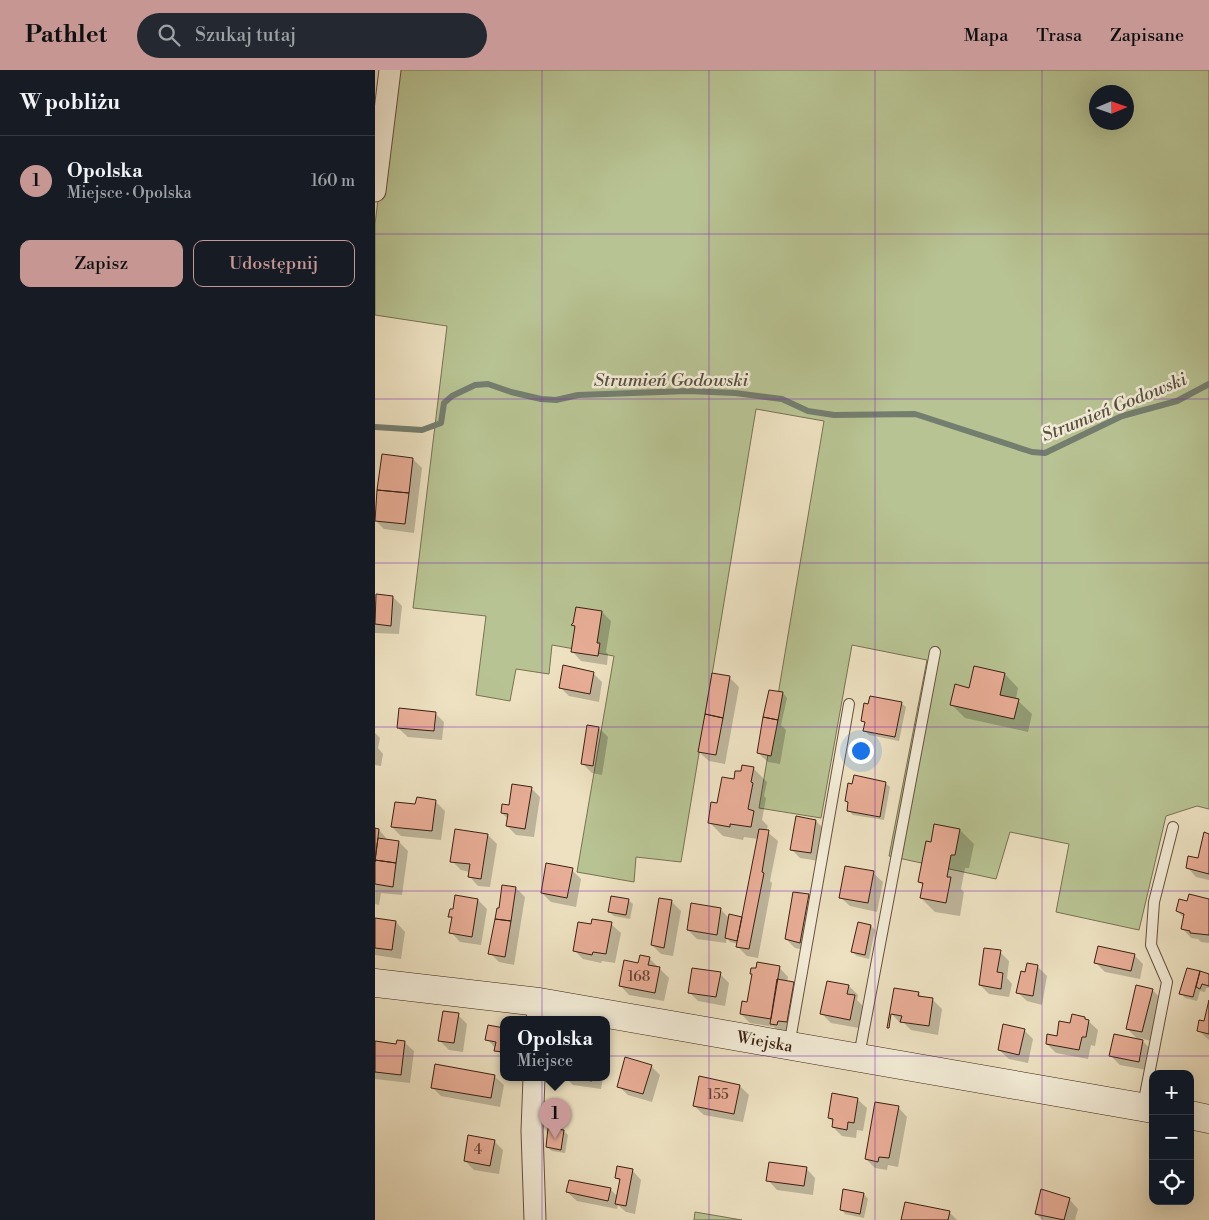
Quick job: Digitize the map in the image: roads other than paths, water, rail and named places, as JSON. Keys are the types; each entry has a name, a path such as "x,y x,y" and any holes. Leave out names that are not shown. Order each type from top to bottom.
{"street":[{"path":"375,191 390,70"},
{"name":"Wiejska","path":"375,983 574,1016"},
{"name":"Wiejska","path":"610,1021 789,1046 1147,1108"},
{"path":"534,1081 532,1131 535,1220"},
{"path":"1194,1116 1209,1119"}],"lane":[{"path":"860,1058 935,652"},
{"path":"789,1046 849,704"},
{"path":"1147,1108 1145,1095 1167,982 1151,946 1155,902 1173,827"}],"waterway":[{"name":"Strumień Godowski","path":"375,427 422,430 441,423 444,403 452,396 475,385 488,384 511,392 541,399 556,400 578,395 688,391 735,393 782,399 808,411 834,415 915,414 1032,452 1045,453 1122,416 1177,401 1209,384"}],"place":[{"name":"Opolska","path":"555,1139"}]}
